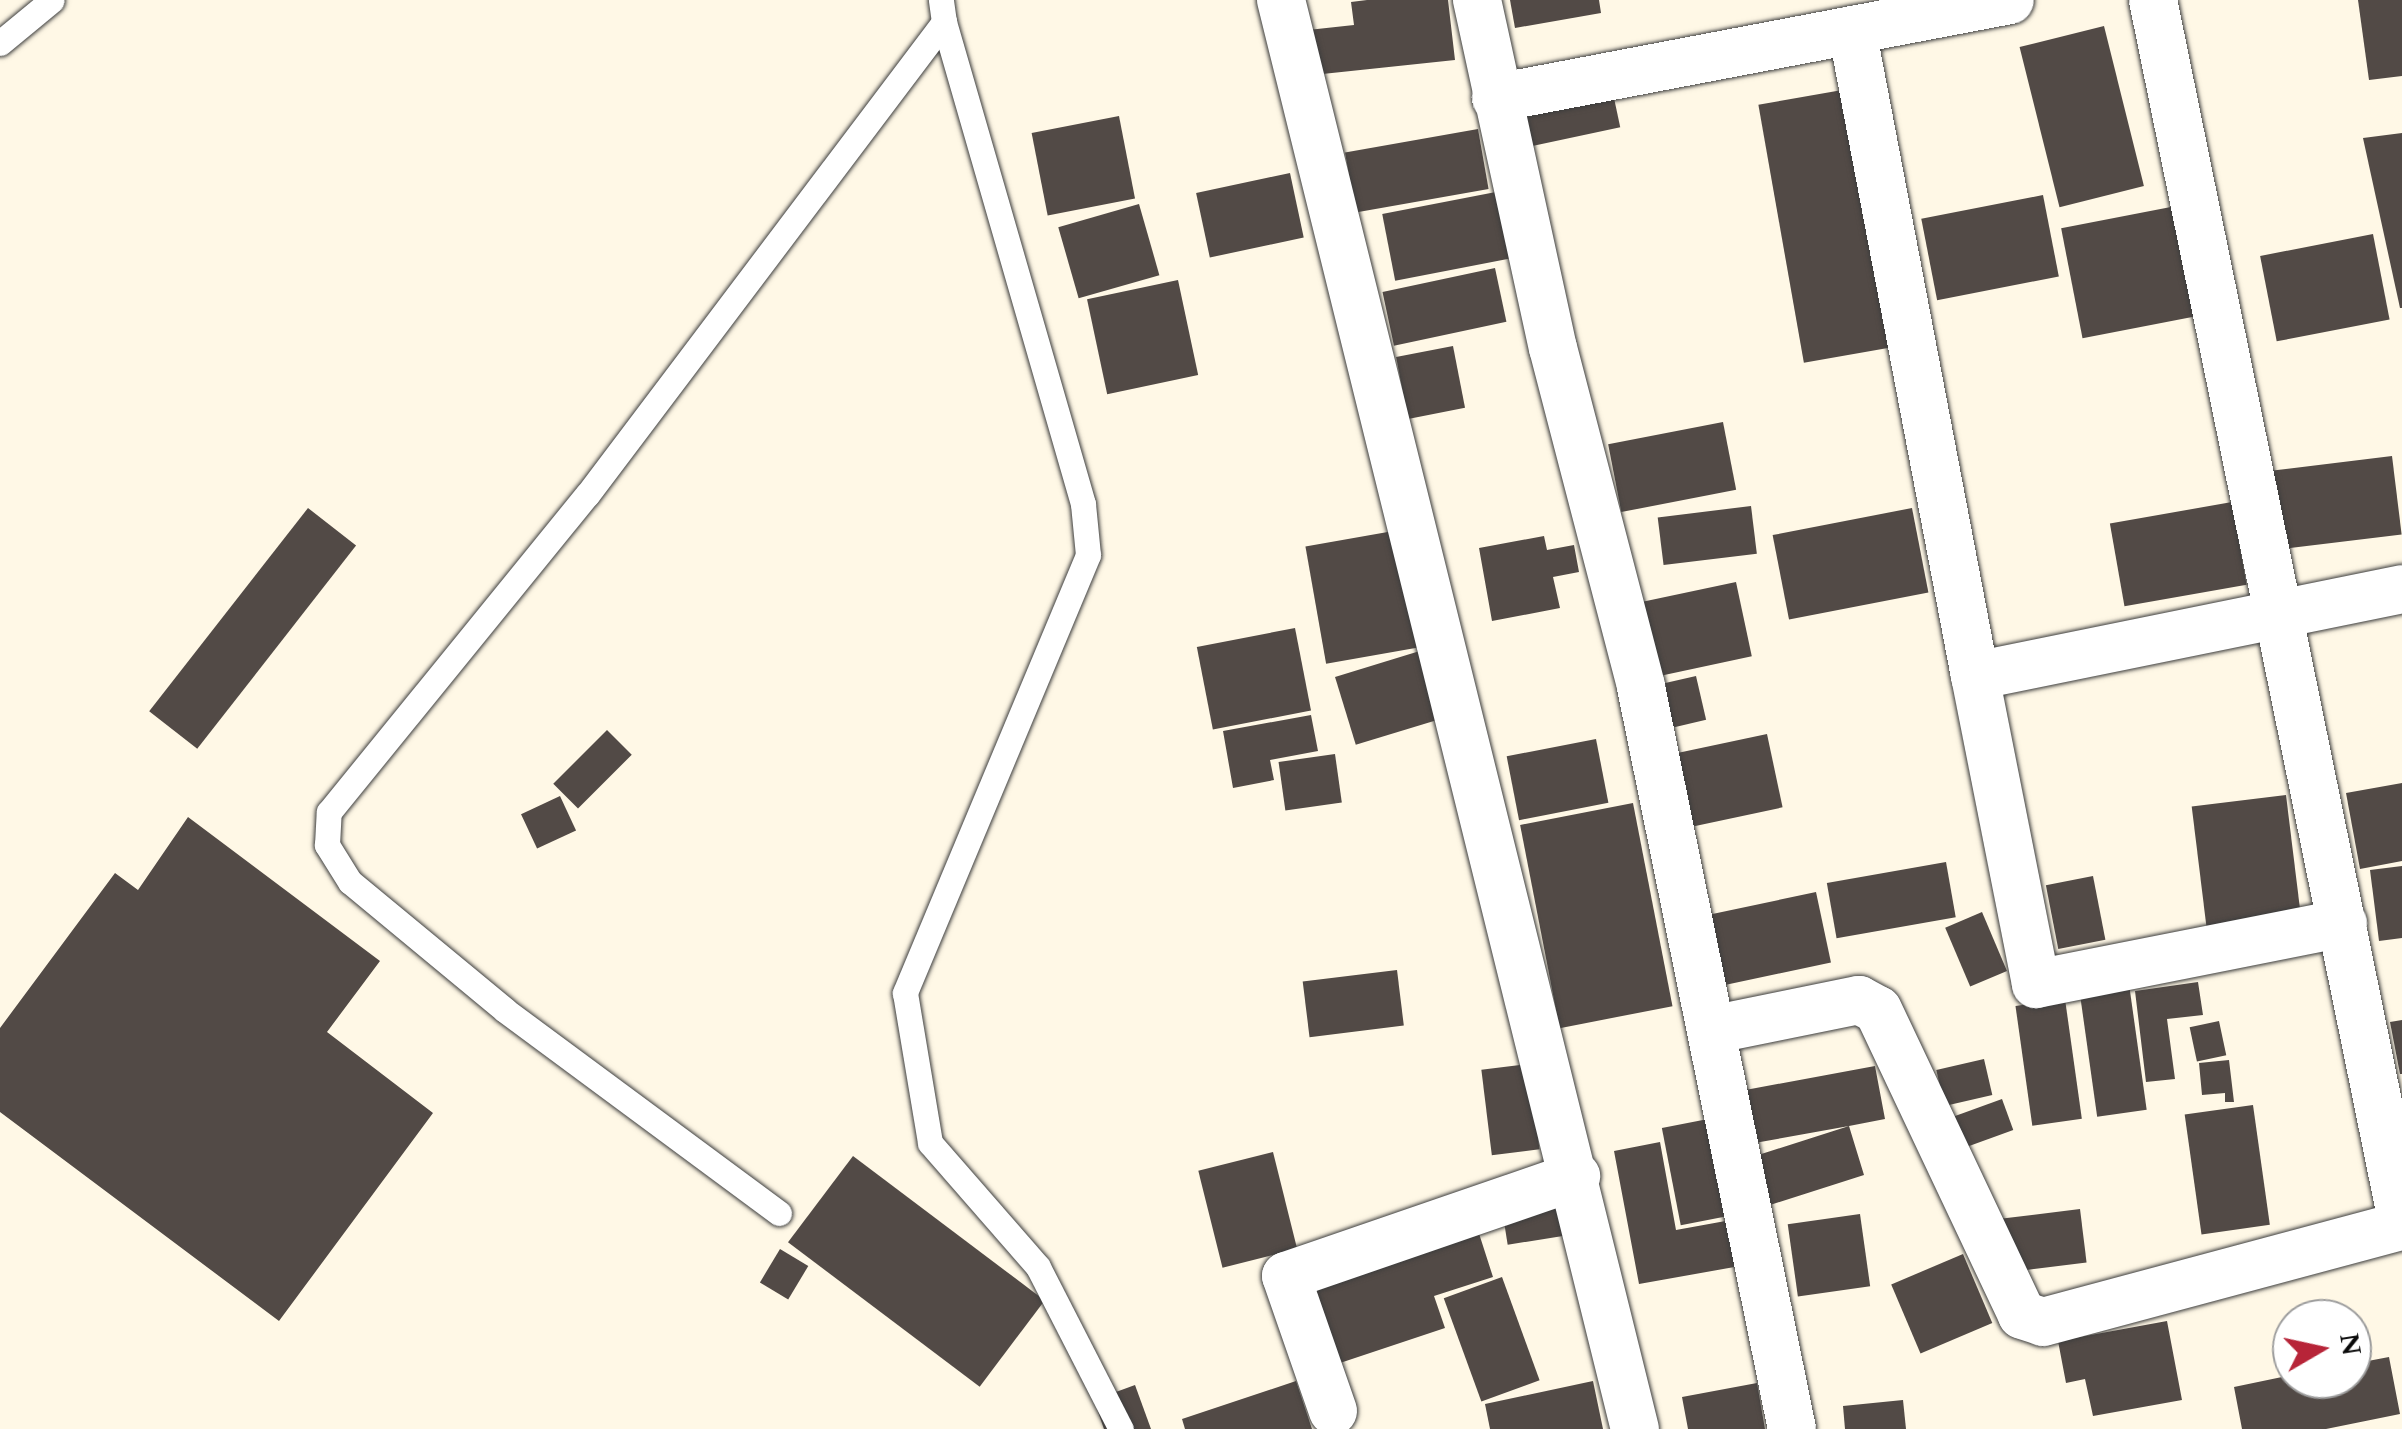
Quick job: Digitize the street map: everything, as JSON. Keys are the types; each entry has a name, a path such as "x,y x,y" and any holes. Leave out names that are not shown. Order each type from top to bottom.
{"street":[{"path":"1281,0 1576,1176 1634,1429"},
{"path":"1476,0 1716,1029 1792,1429"},
{"path":"1496,98 1852,30 1956,5 2010,0"},
{"path":"1716,1029 1858,1000 1878,1010 2022,1315 2043,1322 2402,1224 2282,615 2153,0"},
{"path":"1852,30 2036,984 2342,922"},
{"path":"1975,676 2402,589"},
{"path":"1333,1412 1286,1276 1576,1176"}],"lane":[{"path":"0,43 52,0"},
{"path":"779,1213 504,1010 350,882 327,845 329,812 587,495 943,11"},
{"path":"943,11 1082,504 1088,555 905,992 930,1143 1038,1267 1122,1429"}],"building":[{"path":"1448,0 1455,60 1313,75 1308,30 1354,25 1351,2"},
{"path":"1510,0 1599,0 1601,13 1515,28"},
{"path":"2358,0 2402,0 2402,76 2369,80"},
{"path":"2104,26 2144,186 2060,207 2020,47"},
{"path":"1848,89 1893,347 1804,363 1758,105"},
{"path":"1614,98 1620,127 1525,148 1519,118"},
{"path":"1119,116 1135,198 1048,215 1032,133"},
{"path":"1478,129 1489,189 1356,213 1345,152"},
{"path":"2402,133 2402,308 2400,308 2363,138"},
{"path":"1290,173 1304,238 1210,258 1196,193"},
{"path":"1501,191 1514,258 1395,281 1382,214"},
{"path":"2043,195 2059,276 1937,300 1921,219"},
{"path":"1139,204 1159,275 1079,298 1058,227"},
{"path":"2176,206 2197,316 2083,338 2061,228"},
{"path":"2373,234 2390,319 2277,341 2260,256"},
{"path":"1495,268 1506,322 1394,346 1383,292"},
{"path":"1178,280 1198,375 1107,394 1087,299"},
{"path":"1453,346 1465,408 1408,419 1396,357"},
{"path":"1723,422 1736,490 1621,512 1608,444"},
{"path":"2392,456 2402,534 2281,549 2271,471"},
{"path":"2232,502 2247,585 2124,606 2110,524"},
{"path":"1751,506 1757,554 1664,565 1658,517"},
{"path":"308,508 356,546 197,749 149,711"},
{"path":"1912,508 1928,592 1789,620 1773,535"},
{"path":"1399,530 1420,647 1326,664 1305,546"},
{"path":"1544,536 1547,550 1574,545 1579,572 1553,577 1560,608 1492,621 1479,548"},
{"path":"1736,582 1752,656 1655,677 1639,603"},
{"path":"1295,628 1311,710 1213,730 1197,647"},
{"path":"1423,650 1444,718 1356,745 1335,677"},
{"path":"1696,676 1706,720 1670,728 1660,684"},
{"path":"1311,715 1318,751 1270,760 1274,780 1233,788 1223,731"},
{"path":"607,730 632,755 578,808 553,784"},
{"path":"1767,734 1783,807 1685,828 1669,755"},
{"path":"1596,739 1608,803 1519,820 1507,756"},
{"path":"1335,754 1342,803 1285,810 1279,762"},
{"path":"2402,783 2402,861 2360,869 2346,793"},
{"path":"2286,795 2301,917 2207,929 2192,807"},
{"path":"560,796 576,830 537,849 521,814"},
{"path":"1633,803 1672,1006 1560,1028 1520,825"},
{"path":"188,817 380,961 327,1032 433,1113 279,1321 0,1112 0,1028 115,873 138,890"},
{"path":"1946,862 1956,917 1837,938 1827,883"},
{"path":"2402,866 2402,938 2379,941 2370,870"},
{"path":"2093,876 2105,940 2058,949 2046,885"},
{"path":"1816,892 1831,962 1716,987 1701,917"},
{"path":"1982,912 2007,971 1970,987 1945,928"},
{"path":"1397,970 1404,1026 1310,1037 1303,982"},
{"path":"2198,982 2203,1015 2167,1019 2175,1079 2146,1082 2135,991"},
{"path":"2129,984 2147,1110 2097,1117 2079,991"},
{"path":"2065,999 2082,1119 2032,1126 2015,1006"},
{"path":"2402,1020 2402,1074 2400,1074 2390,1022"},
{"path":"2219,1021 2226,1055 2197,1061 2190,1027"},
{"path":"1984,1059 1992,1095 1945,1106 1936,1070"},
{"path":"2229,1060 2234,1102 2225,1102 2225,1093 2202,1095 2199,1063"},
{"path":"1529,1064 1539,1149 1492,1155 1481,1070"},
{"path":"1875,1066 1885,1119 1749,1144 1740,1091"},
{"path":"2002,1099 2013,1130 1962,1149 1950,1118"},
{"path":"2253,1105 2270,1225 2202,1234 2185,1115"},
{"path":"1708,1119 1727,1216 1681,1225 1662,1128"},
{"path":"1849,1126 1864,1175 1767,1206 1752,1157"},
{"path":"1660,1142 1676,1230 1731,1220 1740,1266 1639,1284 1614,1151"},
{"path":"1273,1152 1297,1249 1222,1268 1198,1171"},
{"path":"853,1156 1045,1300 980,1387 788,1242"},
{"path":"1560,1198 1566,1236 1508,1245 1502,1207"},
{"path":"2080,1209 2087,1263 2007,1272 2001,1219"},
{"path":"1860,1214 1870,1286 1798,1296 1788,1224"},
{"path":"1475,1221 1493,1277 1434,1296 1445,1328 1331,1366 1302,1279"},
{"path":"780,1249 808,1266 788,1299 760,1282"},
{"path":"1963,1254 1992,1323 1921,1354 1891,1284"},
{"path":"1502,1277 1540,1380 1481,1402 1444,1298"},
{"path":"2167,1321 2182,1400 2093,1416 2085,1379 2066,1383 2058,1341"},
{"path":"2389,1357 2400,1414 2326,1429 2242,1429 2234,1387 2272,1379 2272,1399 2372,1399 2372,1360"},
{"path":"1296,1381 1312,1429 1185,1429 1182,1419"},
{"path":"1593,1381 1603,1429 1490,1429 1485,1404"},
{"path":"1757,1383 1765,1429 1688,1429 1682,1397"},
{"path":"1135,1385 1151,1429 1104,1429 1094,1400"},
{"path":"1903,1400 1906,1429 1845,1429 1843,1406"}]}
